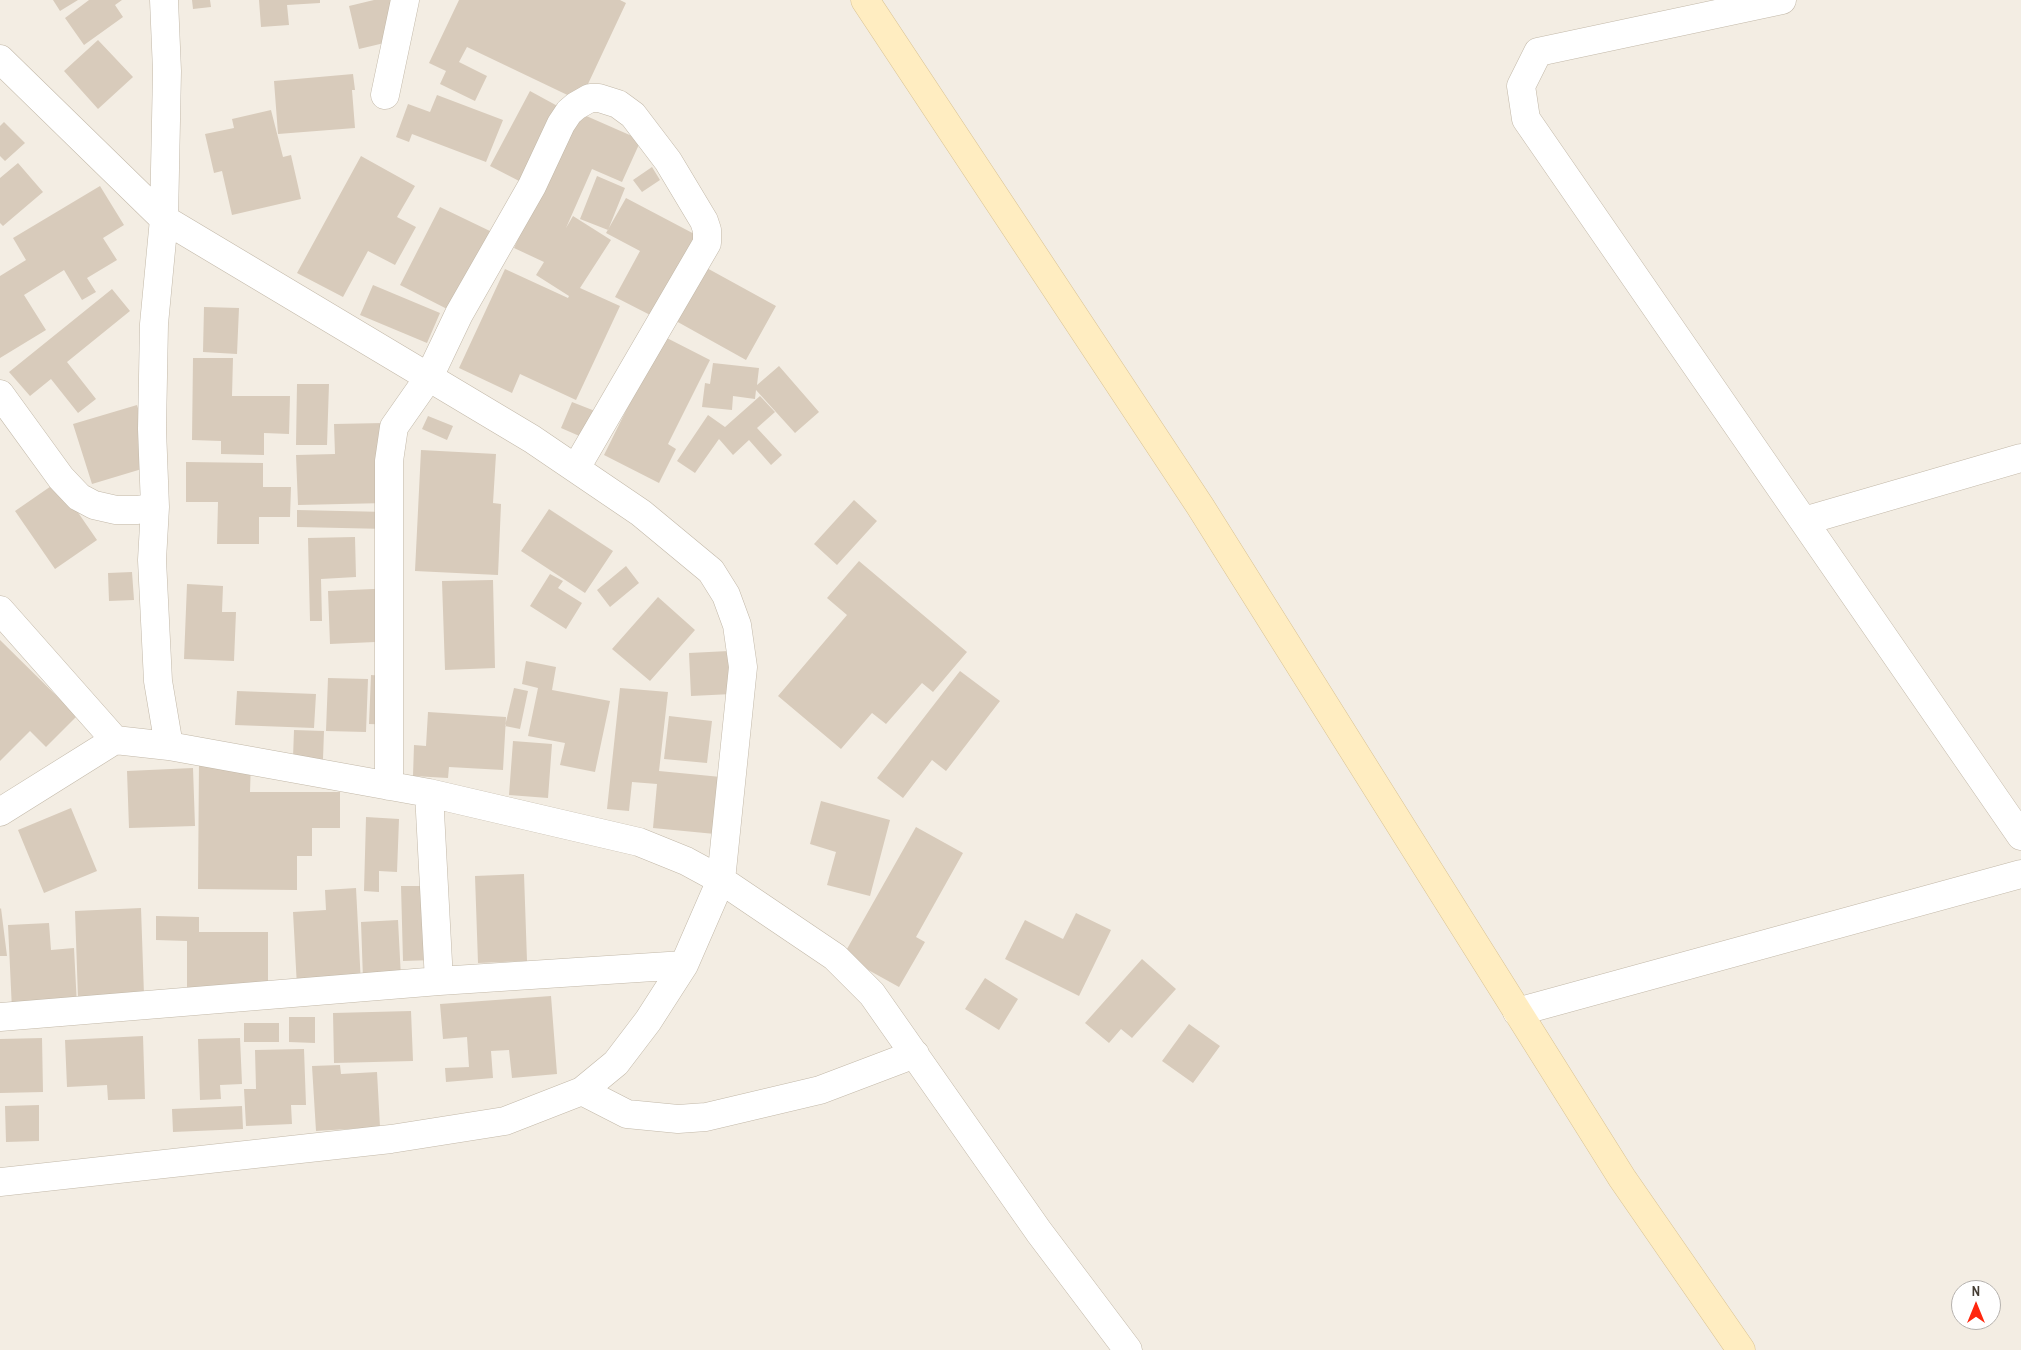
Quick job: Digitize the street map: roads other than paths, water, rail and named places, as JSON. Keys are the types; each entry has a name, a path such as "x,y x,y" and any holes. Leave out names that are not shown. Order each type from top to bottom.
{"street":[{"path":"164,0 167,71 164,219 154,324 152,429 156,507 152,560 158,681 169,746"},
{"path":"385,95 405,0"},
{"path":"864,0 1200,506 1622,1178 1741,1349"},
{"path":"1782,0 1538,52 1521,86 1526,119 2021,836"},
{"path":"0,59 164,219 532,439 641,512 711,571 726,595 737,625 742,667 721,880 684,966 616,1064 582,1091 506,1121 391,1139 0,1182"},
{"path":"388,786 389,461 394,427 429,377 460,314 532,186 561,124 569,112 590,98 606,99 618,104 633,115 668,161 704,221 707,230 707,243 576,468"},
{"path":"0,394 61,478 79,497 94,505 116,510 137,510 156,507"},
{"path":"1804,521 2021,458"},
{"path":"0,610 115,740"},
{"path":"0,812 115,740 169,746 429,793 639,842 686,861 721,880 835,957 872,994 1039,1232 1128,1350"},
{"path":"429,793 438,982"},
{"path":"1517,1012 2021,874"},
{"path":"0,1017 438,982 684,966"},
{"path":"582,1091 627,1114 678,1119 706,1117 820,1090 915,1054"}]}
